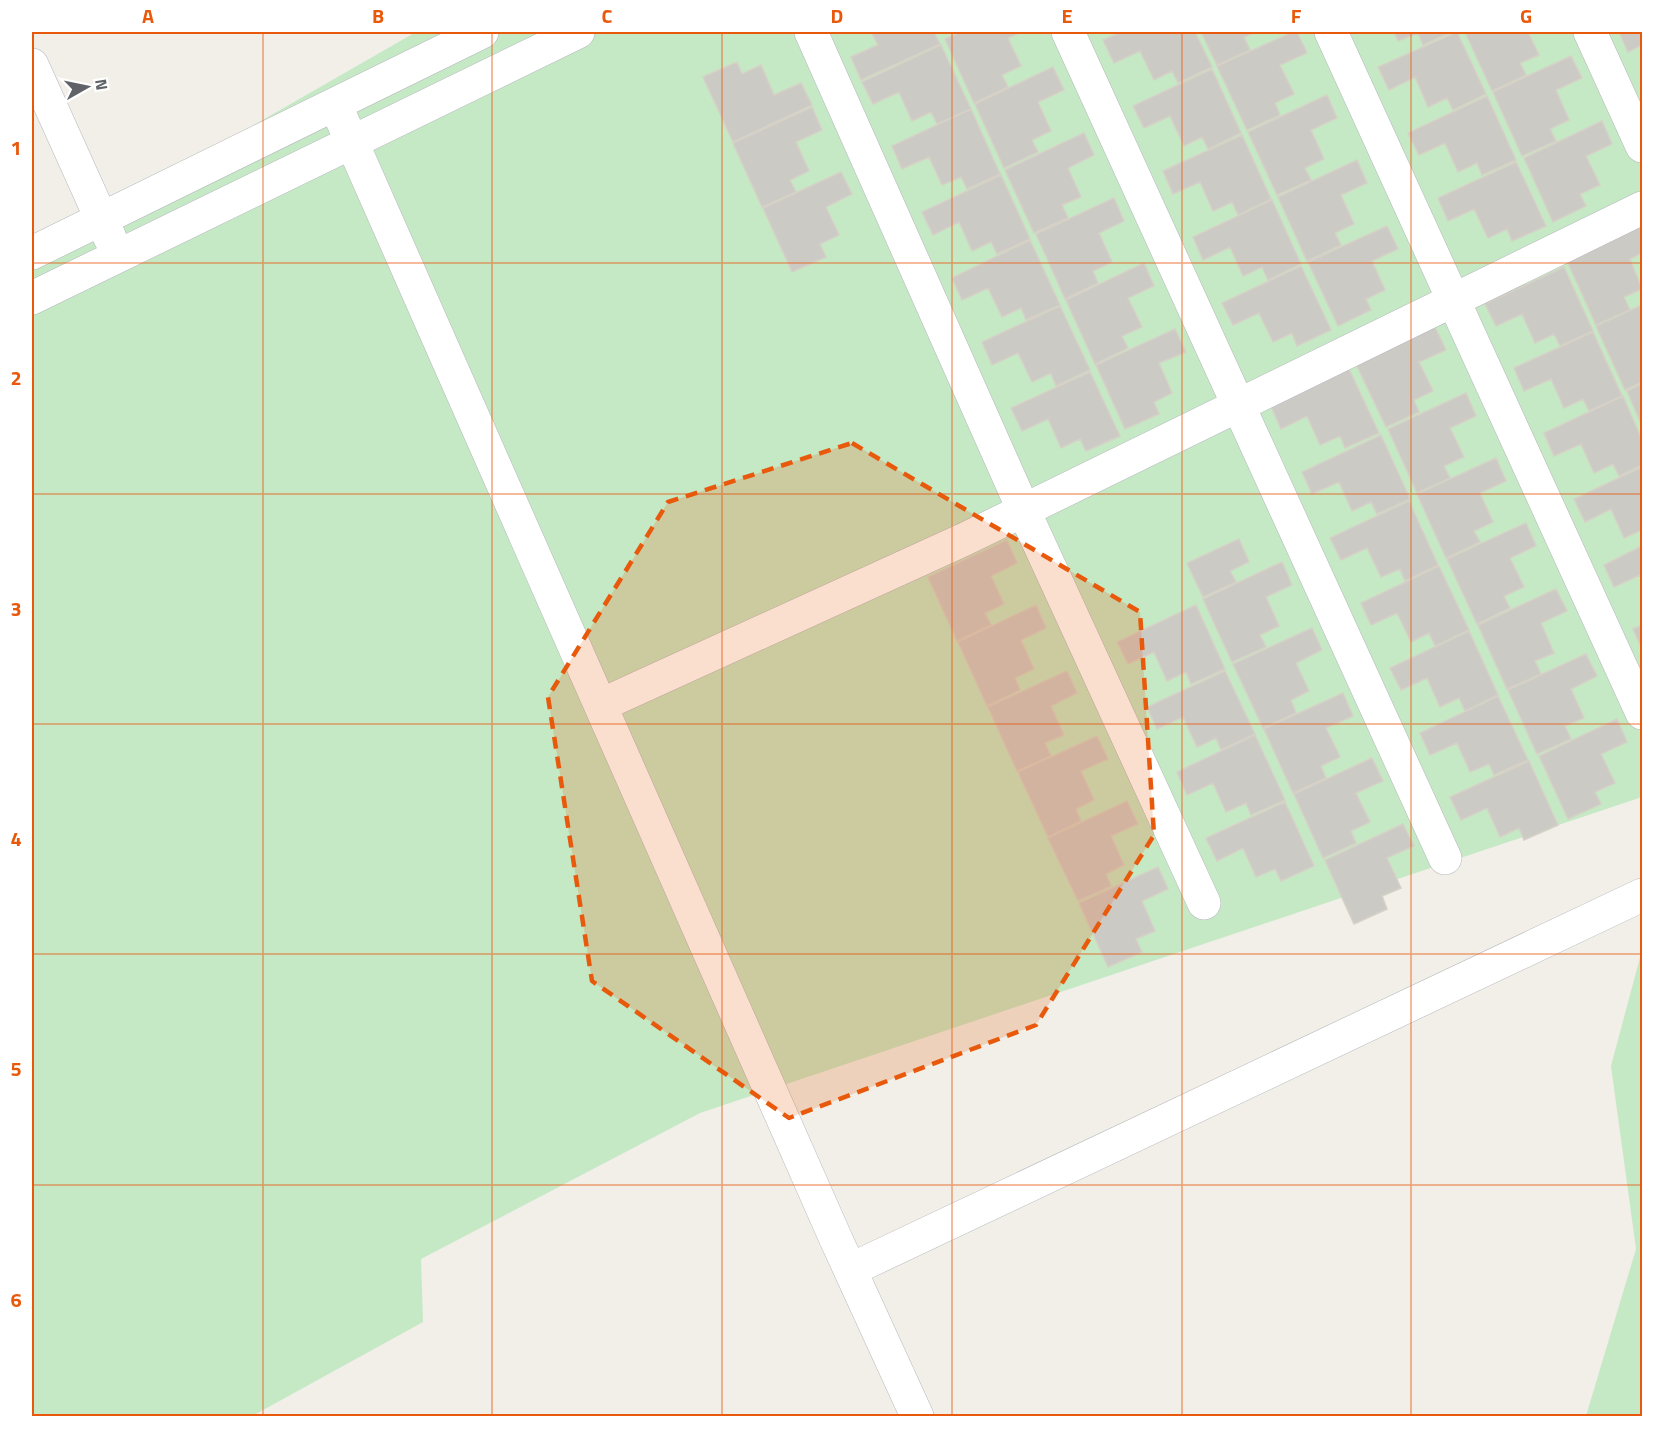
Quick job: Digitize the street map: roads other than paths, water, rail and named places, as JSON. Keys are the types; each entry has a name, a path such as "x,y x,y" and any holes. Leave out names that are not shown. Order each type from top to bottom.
{"street":[{"path":"32,253 482,32"},
{"path":"32,298 578,32"},
{"path":"811,32 1024,511 1204,903"},
{"path":"1068,32 1445,858"},
{"path":"1331,32 1642,712"},
{"path":"1590,32 1642,146"},
{"path":"32,64 118,256"},
{"path":"335,104 850,1270 917,1416"},
{"path":"601,705 1024,511 1642,208"},
{"path":"850,1270 1642,895"}]}
